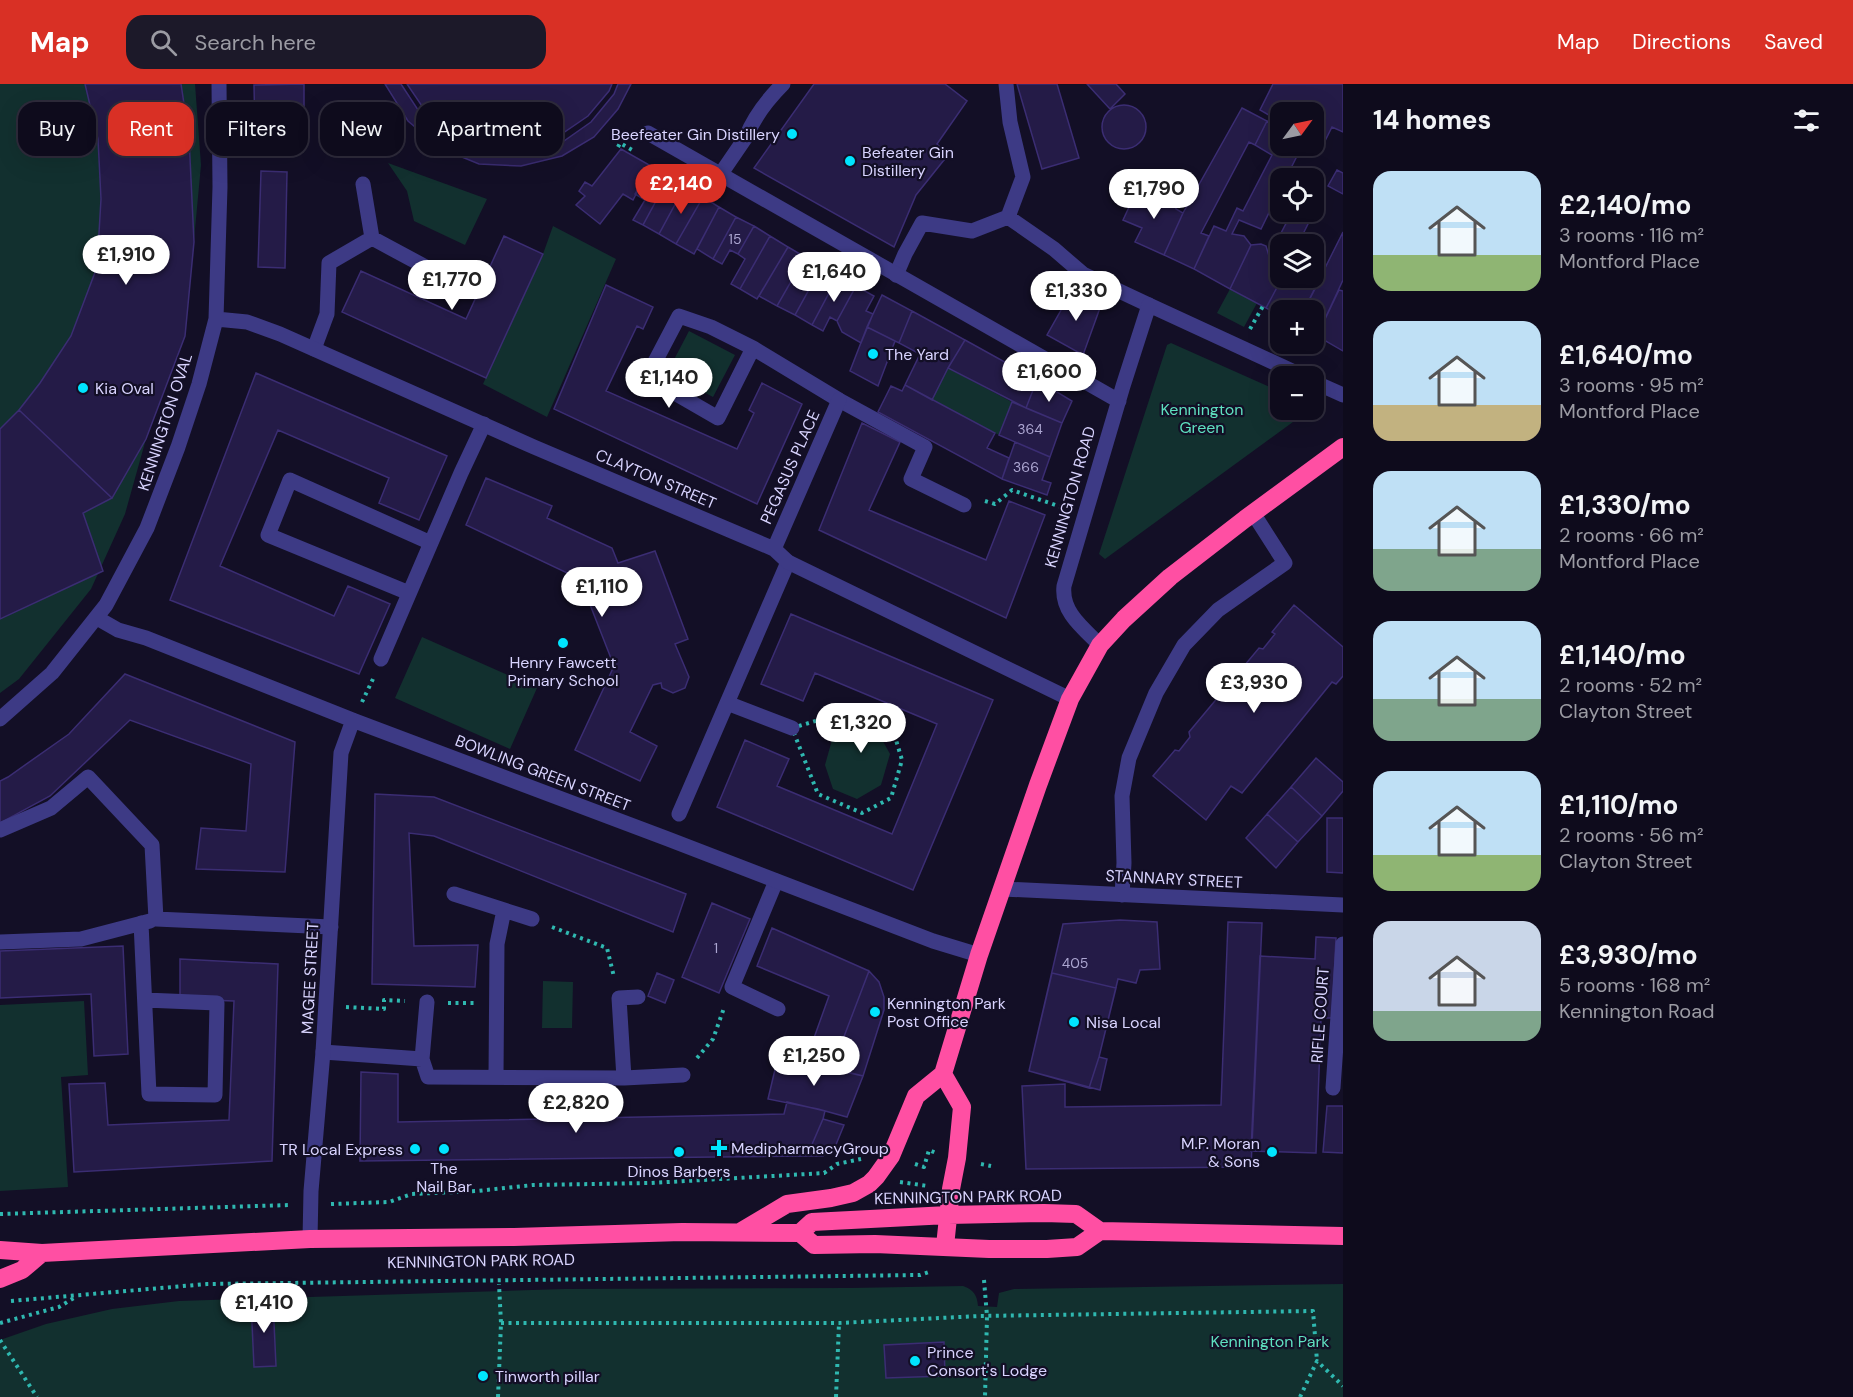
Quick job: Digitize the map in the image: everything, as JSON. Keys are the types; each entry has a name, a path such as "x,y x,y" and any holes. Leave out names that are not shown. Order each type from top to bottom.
{"highway":[{"path":"740,1232 787,1204 853,1193 869,1184 891,1156 916,1096 943,1074 980,955 1038,785 1070,699 1100,645 1124,619 1170,578 1343,447"},
{"path":"943,1074 962,1107 945,1246"},
{"name":"KENNINGTON PARK ROAD","path":"0,1250 42,1252 310,1239 740,1232 800,1233 814,1245 875,1244 1018,1250 1077,1247 1100,1232 1076,1214 1004,1213 812,1222 800,1233"},
{"path":"1100,1232 1343,1236"},
{"path":"0,1279 22,1270 42,1252"}],"street":[{"name":"KENNINGTON OVAL","path":"0,719 52,673 97,618 147,528 178,447 216,319 220,187 219,84"},
{"path":"720,175 746,137 757,114 783,84"},
{"path":"896,275 922,223 972,231 1008,217 1023,177 1010,122 1006,84"},
{"path":"648,134 1119,401"},
{"path":"363,184 372,238"},
{"path":"1008,217 1054,249 1083,274 1281,366"},
{"path":"372,238 448,279"},
{"path":"314,349 327,314 329,263 372,238"},
{"name":"KENNINGTON ROAD","path":"1100,645 1068,611 1063,595 1084,516 1149,305"},
{"path":"753,348 718,418 647,377 679,316 711,327 753,348 839,400 925,447 911,480 964,506"},
{"name":"CLAYTON STREET","path":"216,319 247,322 280,334 774,549 788,562 1070,699"},
{"path":"1324,386 1343,395"},
{"name":"PEGASUS PLACE","path":"774,549 839,400"},
{"path":"381,659 484,424"},
{"path":"409,593 268,535 290,480 431,543"},
{"path":"1122,895 1124,863 1122,796 1129,758 1156,693 1184,645 1218,610 1284,563 1253,513"},
{"path":"679,814 788,562"},
{"name":"BOWLING GREEN STREET","path":"97,618 118,630 146,638 353,720 933,941 980,955"},
{"path":"727,703 792,728"},
{"name":"MAGEE STREET","path":"310,1239 311,1191 323,1052 341,753 353,720"},
{"path":"0,830 51,808 88,777 152,845 145,1000 149,1094 215,1095 217,1002 145,1000"},
{"path":"776,881 732,987 778,1009"},
{"name":"STANNARY STREET","path":"1003,889 1343,905"},
{"path":"454,894 532,919"},
{"path":"496,1077 497,945 504,910"},
{"path":"0,942 81,939 148,921 331,927"},
{"name":"RIFLE COURT","path":"1333,1088 1343,944"},
{"path":"624,1078 619,998 638,997"},
{"path":"427,1002 422,1059 428,1077 624,1078 683,1075"},
{"path":"323,1052 422,1059"}],"path":[{"path":"618,147 620,143 633,151"},
{"path":"1252,325 1263,306"},
{"path":"964,506 980,513 986,501 995,504 1012,490 1084,516"},
{"path":"859,708 893,730 902,759 891,798 862,813 818,794 792,728 859,708"},
{"path":"532,919 607,948 619,998"},
{"path":"683,1075 713,1039 732,987"},
{"path":"850,1145 860,1147"},
{"name":"KENNINGTON PARK ROAD","path":"915,1164 924,1167 929,1150 936,1153"},
{"name":"KENNINGTON PARK ROAD","path":"981,1164 991,1166"},
{"path":"651,1183 823,1173"},
{"name":"KENNINGTON PARK ROAD","path":"903,1182 928,1186"},
{"name":"KENNINGTON PARK ROAD","path":"0,1302 207,1284 920,1275 938,1270 944,1260 945,1246"},
{"path":"984,1280 987,1316 985,1397"},
{"path":"498,1397 501,1323 499,1284"},
{"path":"0,1323 59,1307 77,1296"},
{"path":"501,1323 839,1323 987,1316 1313,1311 1317,1361 1300,1397"},
{"path":"836,1397 839,1323"},
{"path":"0,1340 37,1397"},
{"path":"1317,1361 1343,1386"}],"green space":[{"name":"Kia Oval","path":"0,84 195,84 201,165 185,336 146,439 125,514 91,589 19,679 0,693"},
{"path":"388,163 487,199 465,245 414,221 407,191"},
{"path":"553,226 616,259 547,417 483,384 543,254"},
{"path":"1230,289 1257,303 1244,327 1217,313"},
{"path":"689,331 735,355 713,397 667,373"},
{"name":"Kennington Green","path":"1171,343 1270,387 1270,420 1296,420 1105,559 1099,554 1167,345"},
{"path":"948,368 1012,402 999,435 932,400"},
{"path":"422,637 537,688 510,749 395,698"},
{"path":"862,727 879,734 890,754 881,785 857,799 833,789 825,765 832,740"},
{"path":"543,981 573,982 572,1028 542,1028"},
{"path":"84,1001 88,1075 61,1077 68,1187 0,1191 0,1005"},
{"name":"Kennington Park","path":"1343,1284 1343,1397 0,1397 0,1340 46,1324 112,1309 179,1301 565,1289 963,1286 974,1293 978,1306 997,1307 999,1293 1014,1289"}],"building":[{"path":"85,84 181,84 184,102 108,102 108,156 190,156 194,242 185,336 146,439 112,498 19,410 71,336 97,267 101,199 96,102 89,102"},
{"path":"304,84 304,102 254,102 254,85"},
{"path":"385,84 401,84 416,107 416,128 404,115 404,102 396,102"},
{"path":"407,84 612,84 588,116 563,133 563,102 419,102"},
{"path":"618,84 631,84 618,109 594,137 563,155 563,142 591,122 614,94"},
{"name":"Befeater Gin Distillery","path":"814,84 945,84 967,101 937,144 948,155 916,195 894,247 754,168"},
{"path":"1017,84 1057,84 1079,158 1042,169"},
{"path":"1087,84 1116,84 1125,94 1110,109"},
{"path":"1273,84 1343,84 1343,132 1332,127 1324,143 1324,102 1270,102 1270,116 1260,110"},
{"path":"1124,105 1140,111 1146,127 1140,143 1124,149 1108,143 1102,127 1108,111"},
{"path":"1242,108 1267,121 1255,145 1249,142 1201,233 1209,236 1194,269 1164,255 1183,213"},
{"path":"1267,121 1270,123 1270,154 1255,145"},
{"path":"621,149 651,166 633,200 623,194 600,224 576,205 585,196 579,191 585,182 592,186"},
{"path":"460,156 562,156 521,166 479,164"},
{"path":"1271,156 1297,156 1291,168 1270,168 1270,211 1261,229 1239,220 1232,234 1244,236 1251,245 1230,289 1194,269 1214,226 1226,231 1237,208 1243,211"},
{"path":"651,166 669,177 643,225 633,220 645,200 635,194"},
{"path":"1337,170 1343,173 1343,194 1328,186"},
{"path":"261,171 287,172 285,268 258,267"},
{"path":"669,177 685,186 659,234 643,225"},
{"path":"685,186 703,197 676,244 659,234"},
{"path":"1137,190 1155,197 1162,194 1170,196 1176,209 1183,213 1164,255 1135,242 1142,228 1123,220"},
{"path":"703,197 719,207 694,254 676,244"},
{"path":"719,207 736,217 713,259 697,249"},
{"path":"736,217 754,226 738,254 730,250 722,264 713,259"},
{"path":"1287,222 1309,222 1303,234 1280,234"},
{"path":"754,226 770,236 740,289 731,284 745,259 738,254"},
{"path":"1343,232 1343,280 1324,321 1324,300 1309,300 1315,288 1324,288 1324,270"},
{"path":"504,236 543,254 486,378 342,312 361,271 466,319"},
{"path":"770,236 788,247 757,299 740,289"},
{"path":"1251,245 1266,246 1269,256 1270,254 1270,288 1277,288 1266,308 1230,289"},
{"path":"788,247 805,257 777,306 759,296"},
{"path":"805,257 822,266 795,315 777,306"},
{"path":"822,266 838,276 812,325 795,315"},
{"path":"838,276 856,286 837,321 830,317 823,331 812,325"},
{"path":"606,285 653,307 643,329 637,326 606,391 737,449 754,413 749,410 762,383 802,404 757,504 554,409"},
{"path":"856,286 874,296 866,311 873,314 861,343 842,332 837,321"},
{"path":"1277,288 1315,288 1309,300 1270,300"},
{"path":"1073,289 1101,305 1083,355 1047,335"},
{"path":"1339,290 1343,291 1343,351 1324,340 1324,321"},
{"path":"882,295 912,311 899,343 867,327"},
{"path":"912,311 965,340 932,400 905,385 920,354 899,343"},
{"name":"The Yard","path":"867,327 895,341 878,386 850,371"},
{"path":"965,340 1037,380 1026,408 948,368"},
{"path":"256,373 447,456 419,520 379,503 389,478 278,430 220,566 334,616 348,586 390,604 359,674 170,600"},
{"path":"1037,380 1072,401 1062,423 1026,408"},
{"path":"905,385 995,433 987,448 1009,458 1002,479 878,412 891,386 902,391"},
{"path":"1012,402 1062,423 1050,457 999,435"},
{"path":"19,410 112,498 83,513 103,571 0,619 0,429"},
{"path":"862,423 900,442 869,510 986,560 1009,501 1045,515 1006,618 819,530"},
{"path":"1015,442 1050,457 1042,480 1051,483 1047,495 1002,479"},
{"path":"486,478 552,506 547,518 612,548 618,563 655,551 688,639 675,644 689,677 685,688 673,693 662,688 661,683 653,685 630,732 657,746 640,781 575,750 614,666 580,579 466,525"},
{"path":"1294,605 1343,647 1343,676 1336,684 1332,682 1242,793 1231,786 1206,820 1153,776 1175,750 1179,751 1190,737 1189,732 1259,648 1263,649 1275,634 1272,632"},
{"path":"791,614 993,700 913,890 717,807 745,740 789,759 777,786 892,834 937,724 815,673 803,701 761,684"},
{"path":"125,674 295,742 285,872 196,869 201,828 246,831 251,764 130,720 50,796 0,823 0,781 69,734"},
{"path":"1316,758 1343,782 1343,791 1322,816 1291,787"},
{"path":"1291,787 1322,816 1298,842 1267,814"},
{"path":"375,794 434,797 686,894 673,932 434,836 409,833 414,946 478,945 475,987 372,984"},
{"path":"1267,814 1298,842 1276,868 1246,838"},
{"path":"1327,818 1343,818 1343,873 1327,872"},
{"path":"712,903 750,919 719,993 682,977"},
{"path":"1120,920 1157,922 1160,969 1140,970 1136,983 1118,979 1099,1057 1107,1059 1100,1090 1029,1071 1063,924"},
{"path":"1228,922 1262,923 1251,1167 1026,1169 1022,1086 1065,1084 1065,1107 1221,1105"},
{"path":"772,928 869,971 832,1068 805,1063 829,996 757,966"},
{"path":"1316,937 1336,938 1332,1018 1321,1018 1316,1153 1251,1151 1260,956 1315,959"},
{"path":"123,946 128,1054 94,1056 91,994 0,998 0,951"},
{"path":"180,959 278,964 272,1161 74,1172 69,1084 105,1083 108,1125 229,1120 234,1001 180,999"},
{"path":"869,971 879,982 884,997 884,1010 863,1076 832,1068"},
{"path":"657,973 674,980 665,1003 648,996"},
{"name":"Nisa Local","path":"1052,973 1116,988 1089,1088 1029,1071"},
{"path":"778,1057 863,1076 847,1117 768,1099"},
{"path":"361,1072 398,1074 398,1122 784,1114 787,1102 825,1111 807,1156 360,1161"},
{"path":"1327,1106 1343,1106 1343,1153 1323,1152"},
{"path":"823,1119 844,1125 835,1147 823,1156 807,1156"},
{"path":"273,1301 276,1366 254,1367 251,1302"},
{"name":"Prince Consort's Lodge","path":"944,1342 945,1376 886,1378 884,1345"}],"place":[{"name":"Beefeater Gin Distillery","path":"792,134"},
{"name":"Befeater Gin Distillery","path":"850,161"},
{"name":"The Yard","path":"873,354"},
{"name":"Kia Oval","path":"83,388"},
{"name":"Henry Fawcett Primary School","path":"563,643"},
{"name":"Kennington Park Post Office","path":"875,1012"},
{"name":"Nisa Local","path":"1074,1022"},
{"name":"MedipharmacyGroup","path":"719,1148"},
{"name":"TR Local Express","path":"415,1149"},
{"name":"The Nail Bar","path":"444,1149"},
{"name":"Dinos Barbers","path":"679,1152"},
{"name":"M.P. Moran & Sons","path":"1272,1152"},
{"name":"Prince Consort's Lodge","path":"915,1361"},
{"name":"Tinworth pillar","path":"483,1376"}]}
